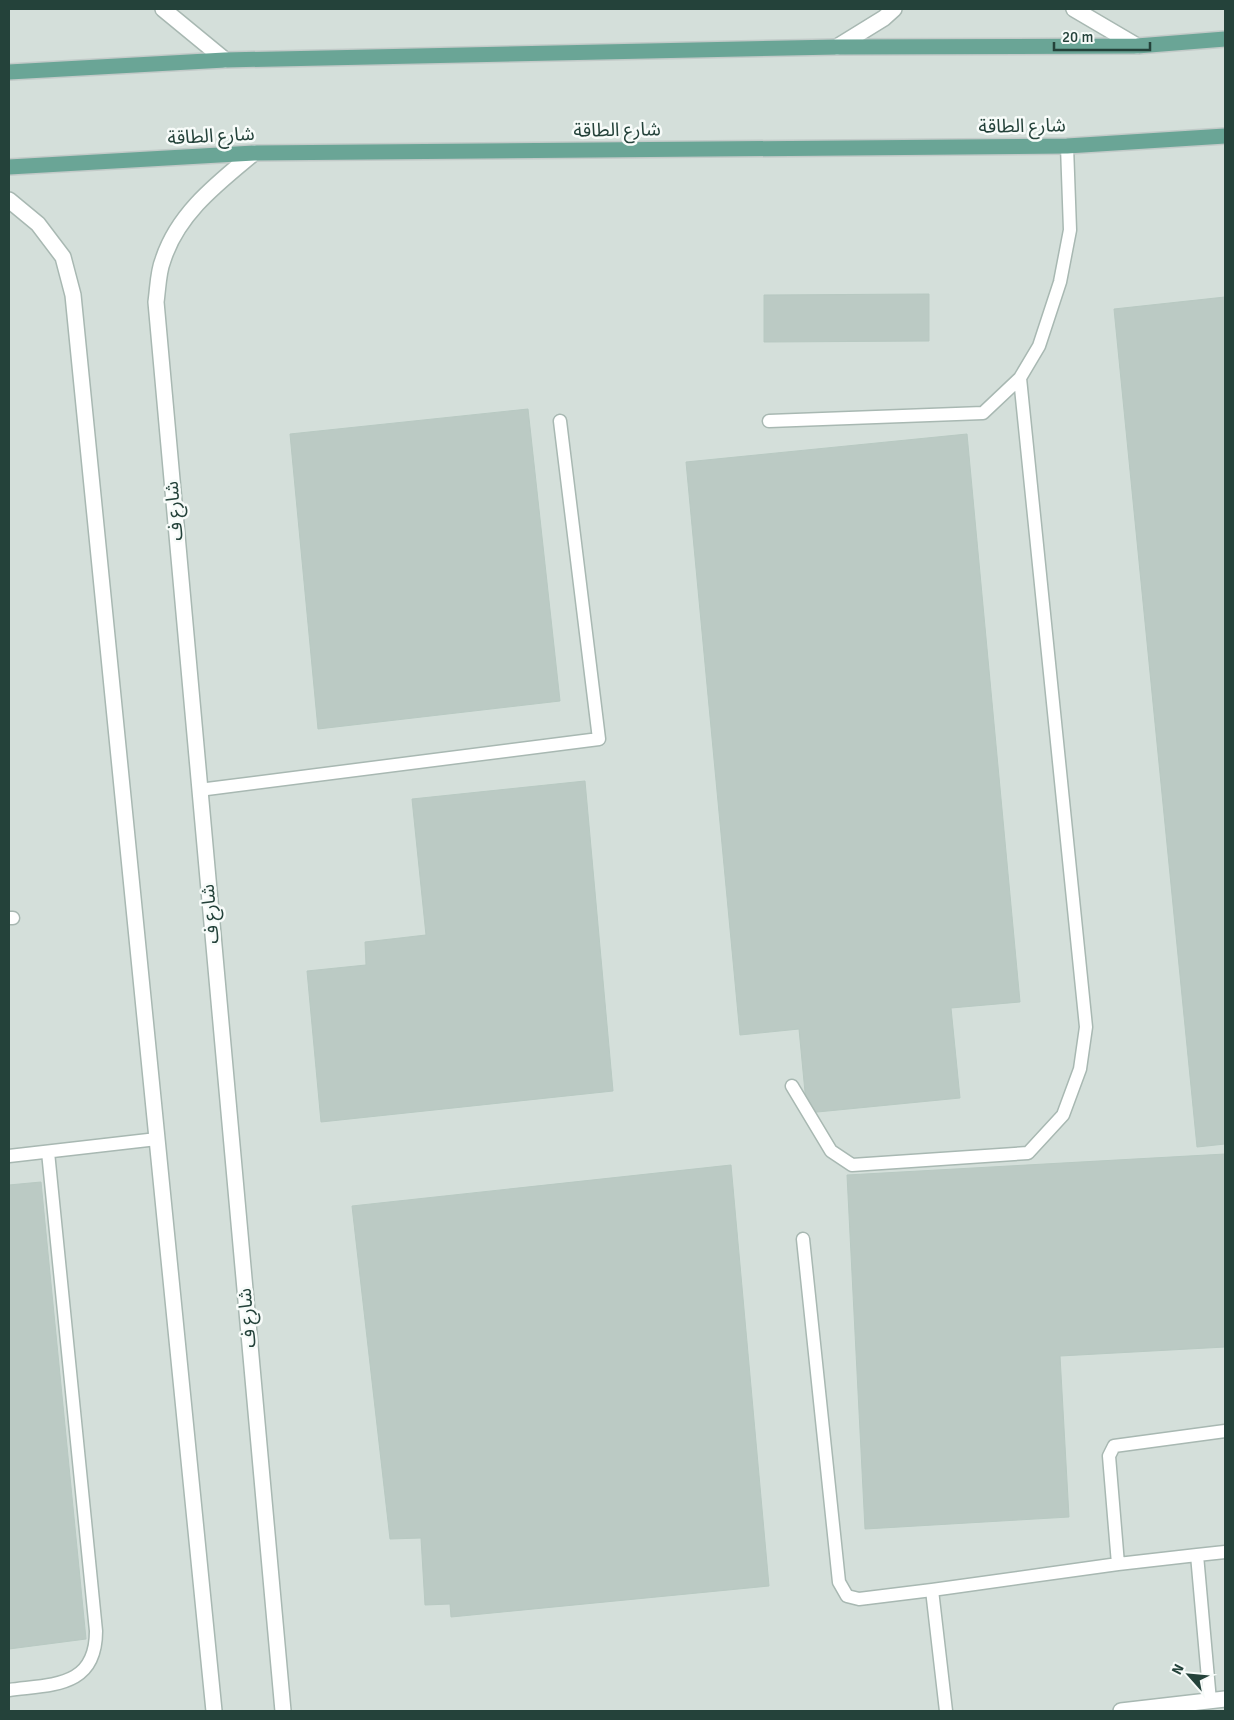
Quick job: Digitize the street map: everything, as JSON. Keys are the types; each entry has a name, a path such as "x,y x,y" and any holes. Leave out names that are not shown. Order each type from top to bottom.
{"main road":[{"path":"9,72 225,60 837,47 1137,46 1225,39"},
{"name":"شارع الطاقة","path":"9,167 254,153 1067,146 1225,136"}],"street":[{"path":"162,9 225,60"},
{"path":"837,47 884,18 894,9"},
{"path":"1074,9 1137,46"},
{"name":"شارع ف","path":"254,153 211,190 180,223 162,260 156,302 282,1711"},
{"path":"9,200 38,224 63,257 73,295 214,1711"},
{"path":"1121,1711 1218,1700"}],"lane":[{"path":"769,421 983,413 1020,378 1039,346 1060,282 1070,230 1067,146"},
{"path":"792,1086 831,1151 852,1165 1028,1153 1063,1115 1080,1069 1086,1027 1020,378"},
{"path":"199,790 599,738 560,421"},
{"path":"9,1156 157,1139"},
{"path":"9,1690 58,1684 75,1677 90,1662 96,1645 48,1152"},
{"path":"803,1238 839,1582 847,1596 859,1599 1118,1564 1225,1552"},
{"path":"1118,1564 1109,1456 1114,1446 1225,1431"},
{"path":"1197,1555 1218,1700"},
{"path":"932,1590 946,1711"}],"shaded area":[{"path":"9,9 1225,9 1225,1711 9,1711"}],"building":[{"path":"929,294 929,341 764,342 764,295"},
{"path":"1225,297 1225,1144 1197,1147 1114,309"},
{"path":"528,409 560,701 318,729 290,434"},
{"path":"967,434 1020,1002 951,1008 960,1098 807,1113 799,1029 740,1035 686,462"},
{"path":"585,781 613,1091 321,1122 307,971 366,965 365,942 426,935 412,799"},
{"path":"1225,1154 1225,1347 1060,1356 1069,1517 865,1529 847,1175"},
{"path":"731,1165 769,1586 451,1617 450,1604 425,1605 421,1538 390,1539 352,1206"},
{"path":"41,1182 86,1639 9,1649 9,1185"}]}
